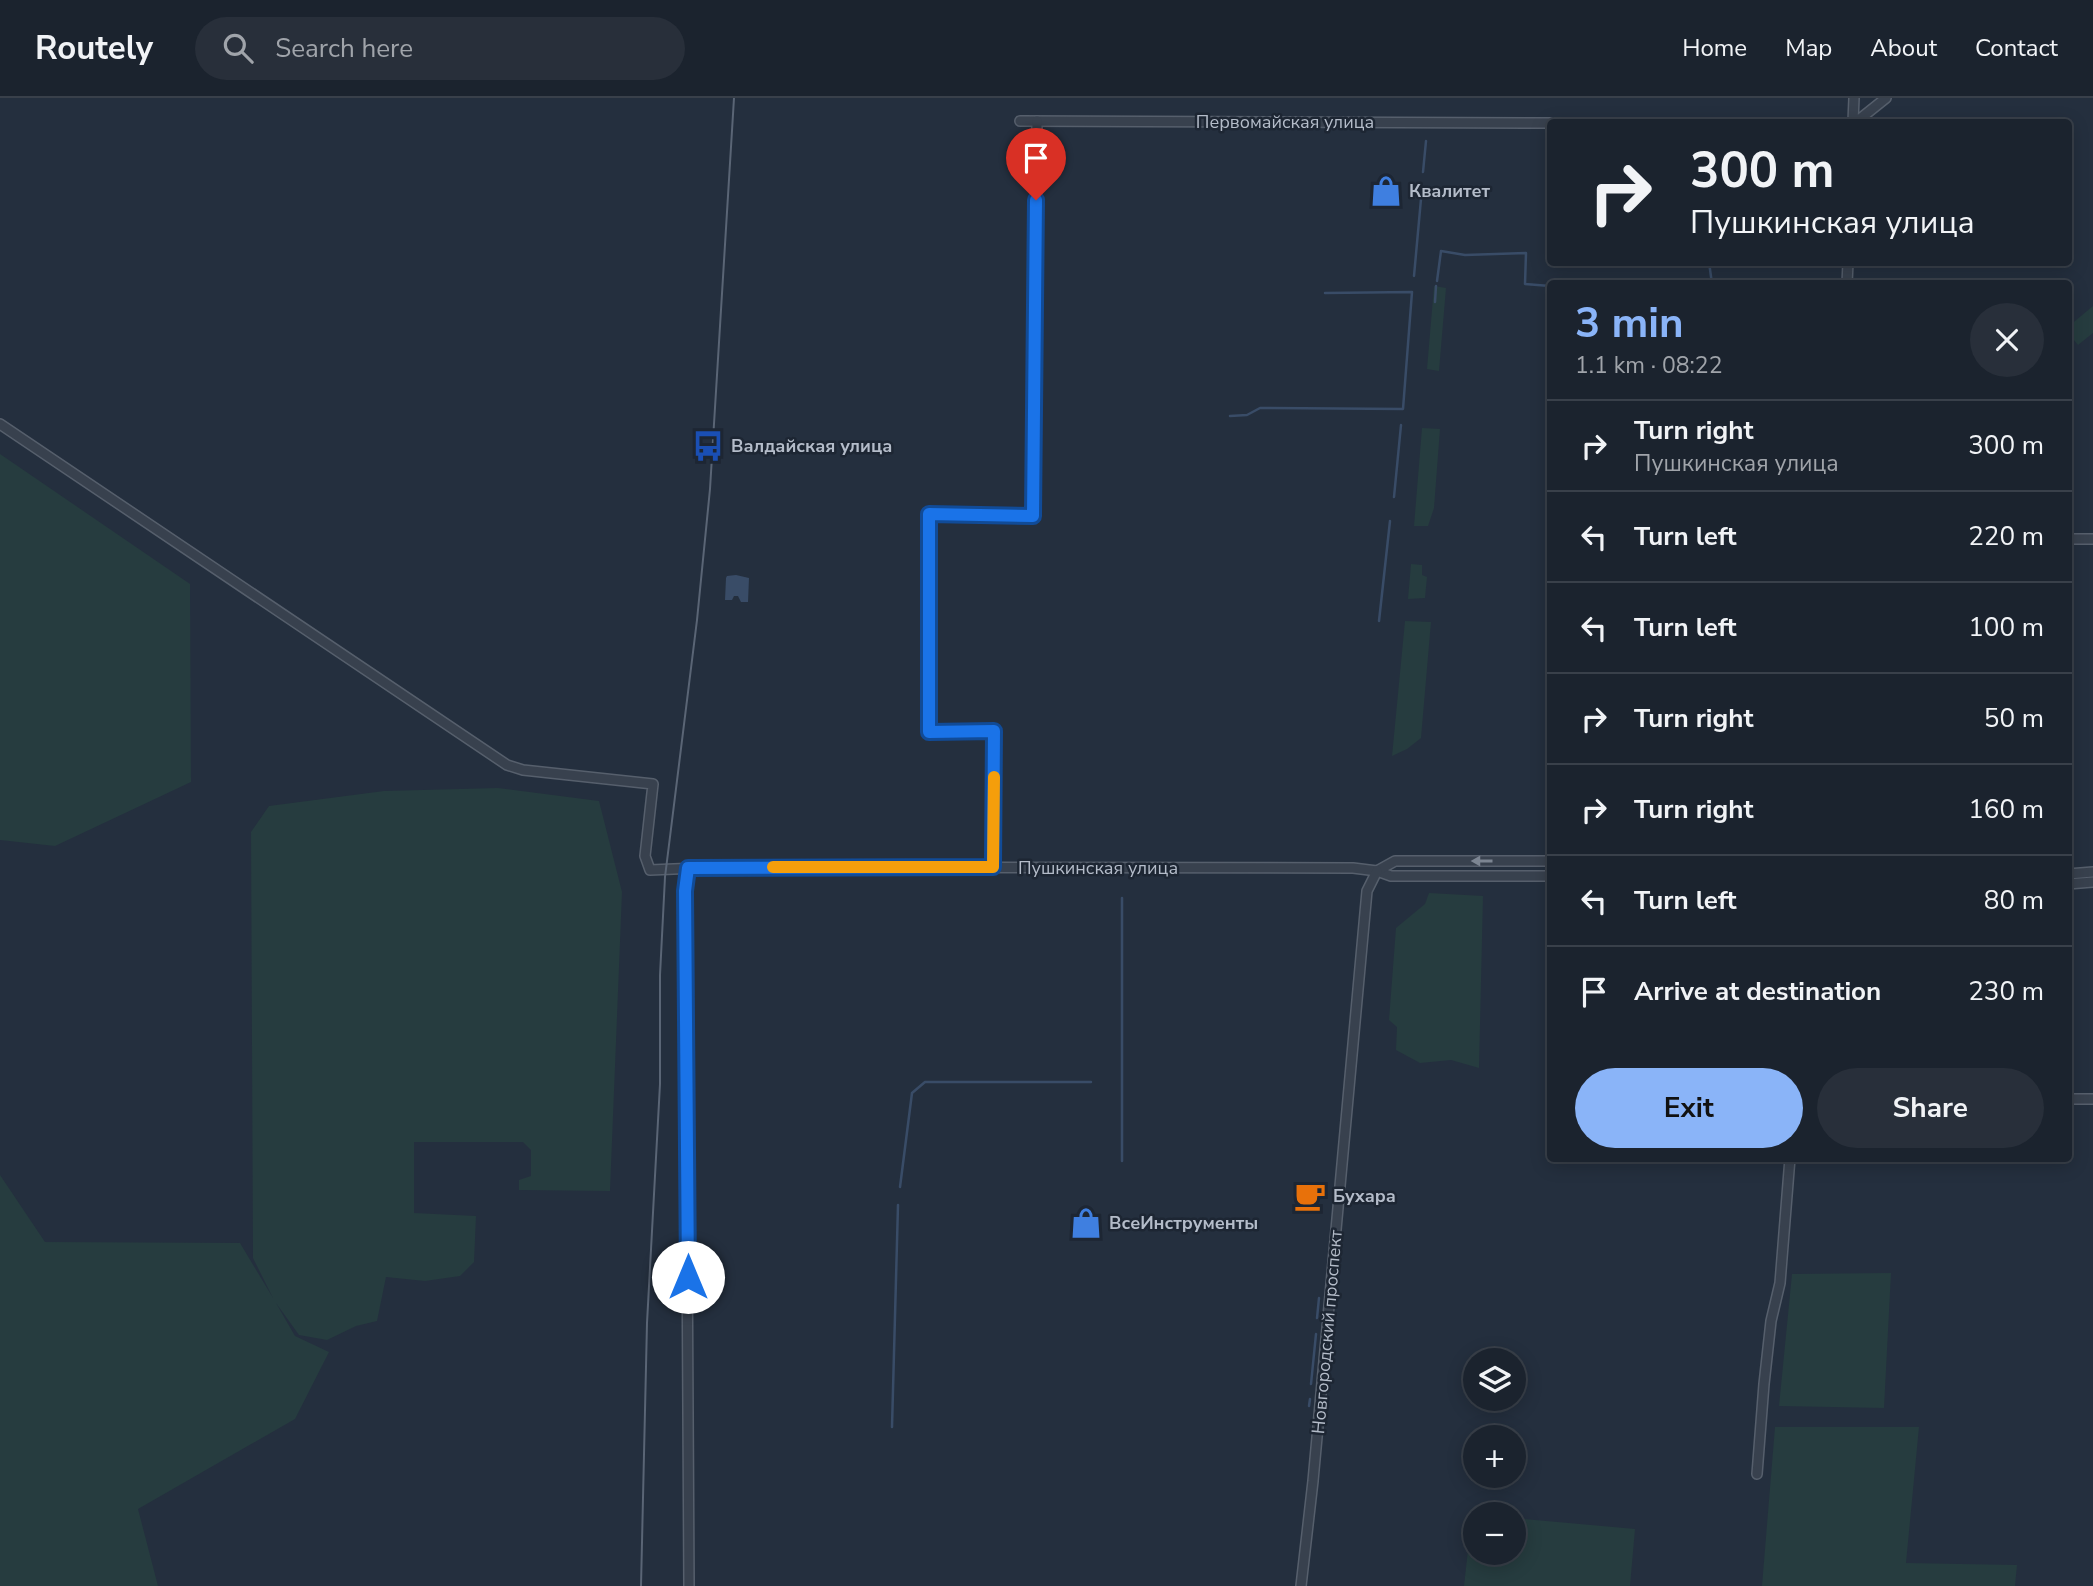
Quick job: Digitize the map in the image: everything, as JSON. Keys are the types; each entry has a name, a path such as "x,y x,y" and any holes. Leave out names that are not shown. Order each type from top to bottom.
{"street":[{"path":"1854,98 1855,119"},
{"path":"1859,119 1886,98"},
{"name":"Первомайская улица","path":"1020,121 1547,123"},
{"path":"993,867 994,731 929,732 929,514 1033,516 1037,121"},
{"name":"Пушкинская улица","path":"0,424 507,765 523,770 653,784 645,856 650,870 1353,868 1391,876 1547,876"},
{"path":"2072,538 2093,539"},
{"name":"Пушкинская улица","path":"1377,871 1395,861 1547,861"},
{"path":"688,868 685,903 689,1586"},
{"name":"Новгородский проспект","path":"1301,1586 1367,891 1377,871"},
{"path":"2072,873 2093,872"},
{"path":"2072,884 2093,882"},
{"path":"2072,1099 2093,1099"},
{"path":"1757,1474 1763,1384 1771,1321 1780,1283 1790,1162"}],"green space":[{"path":"1434,286 1446,288 1439,371 1427,369"},
{"path":"2093,306 2093,333 2078,345 2072,338 2072,324"},
{"path":"1422,428 1440,429 1434,508 1428,526 1414,526"},
{"path":"0,454 190,584 191,782 55,846 0,840"},
{"path":"1411,564 1422,565 1422,575 1427,577 1425,598 1408,599"},
{"path":"1405,621 1431,622 1421,738 1392,756"},
{"path":"498,788 599,801 622,892 610,1191 519,1190 519,1180 531,1176 531,1150 523,1142 414,1142 414,1213 476,1216 474,1262 460,1276 425,1281 386,1277 377,1321 356,1326 327,1340 299,1335 276,1303 295,1336 329,1352 295,1419 138,1509 158,1586 0,1586 0,1175 45,1242 240,1243 273,1298 253,1258 251,832 269,806 384,791"},
{"path":"1429,893 1483,896 1479,1068 1451,1060 1420,1063 1396,1050 1397,1027 1389,1020 1396,928 1425,904"},
{"path":"1891,1273 1884,1408 1779,1406 1792,1274"},
{"path":"1775,1427 1919,1427 1906,1563 2017,1565 2015,1586 1762,1586"},
{"path":"1526,1519 1635,1529 1630,1586 1464,1586 1466,1565 1526,1565"}],"water":[{"path":"736,575 749,578 748,602 741,602 738,596 725,600 726,578"}],"waterway":[{"path":"1423,172 1426,141"},
{"path":"1414,276 1422,188"},
{"path":"1437,281 1441,251 1465,255 1526,253 1525,284 1547,286"},
{"path":"1710,266 1711,280"},
{"path":"1435,302 1436,286"},
{"path":"1230,416 1247,415 1260,408 1403,409 1412,292 1325,293"},
{"path":"1394,497 1401,425"},
{"path":"1379,621 1390,521"},
{"path":"1122,898 1122,1161"},
{"path":"900,1187 912,1093 925,1082 1091,1082"},
{"path":"892,1427 898,1205"},
{"path":"1317,1318 1319,1298"},
{"path":"1311,1384 1316,1334"},
{"path":"1309,1406 1310,1399"}],"tram line":[{"path":"641,1586 647,1323 660,1084 660,975 665,877 697,620 710,489 734,98"}],"slow traffic":[{"path":"773,867 993,867 994,777"}],"place":[{"name":"Квалитет","path":"1386,191"},
{"name":"Валдайская улица","path":"708,446"},
{"name":"Бухара","path":"1310,1196"},
{"name":"ВсеИнструменты","path":"1086,1223"}],"route":[{"path":"688,1277 685,891 688,868 993,867 994,731 929,732 929,514 1033,516 1036,200"}]}
